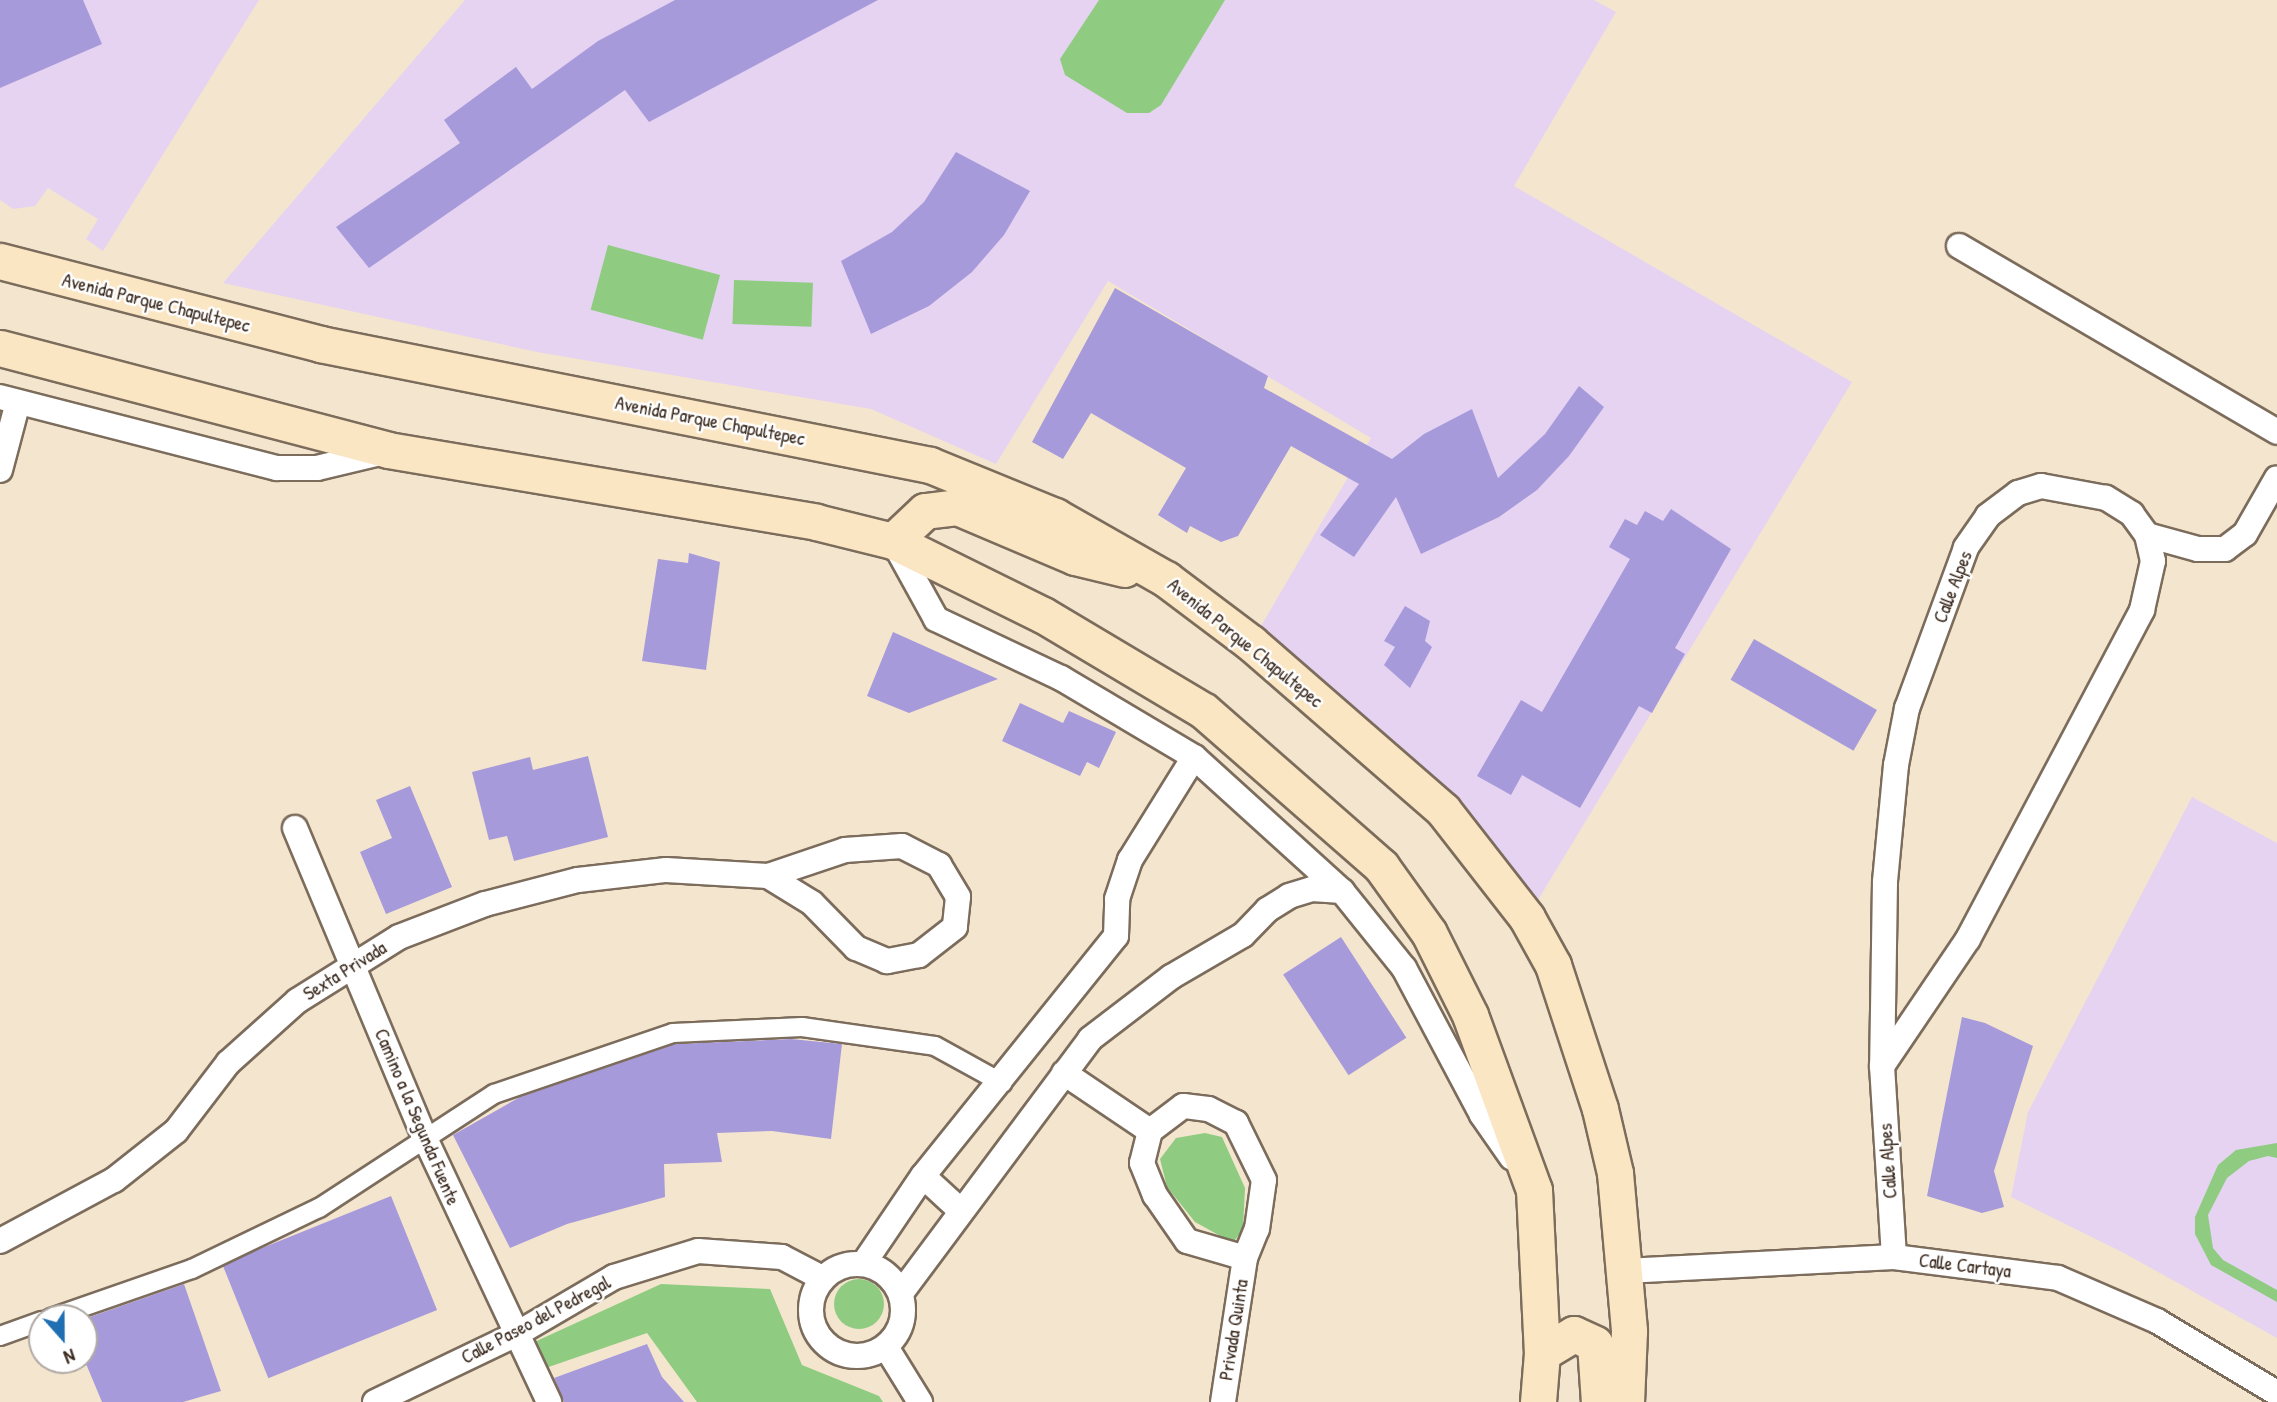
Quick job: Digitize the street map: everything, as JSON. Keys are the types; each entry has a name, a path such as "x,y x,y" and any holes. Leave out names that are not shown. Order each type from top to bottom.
{"main road":[{"name":"Avenida Parque Chapultepec","path":"0,261 320,344 930,466 1055,516 1166,579 1251,643 1443,810 1527,918 1553,965 1600,1110 1615,1172 1629,1331 1626,1402"},
{"path":"0,348 388,450 816,522 893,541 1043,615 1205,711 1381,866 1429,933 1470,1015 1534,1190 1542,1353 1538,1402"},
{"path":"893,541 925,512 957,507 1075,557 1166,579"},
{"path":"1542,1353 1574,1334 1595,1344 1599,1402"}],"street":[{"path":"1959,246 2277,432"},
{"path":"0,470 9,399 277,468 317,468 388,450"},
{"path":"1882,1066 1968,939 2142,610 2153,561 2147,535 2198,550 2225,549 2245,534 2277,478"},
{"name":"Calle Alpes","path":"1894,1257 1882,1066 1885,882 1895,765 1907,708 1966,548 1988,516 2018,493 2041,486 2106,498 2132,514 2147,535"},
{"path":"893,541 936,619 1061,678 1194,757 1342,891 1404,968 1482,1115 1534,1190"},
{"path":"864,1264 923,1176 1002,1083 1116,936 1117,899 1130,860 1194,757"},
{"name":"Camino a la Segunda Fuente","path":"295,828 424,1136 515,1335 549,1402"},
{"name":"Sexta Privada","path":"0,1241 114,1180 176,1131 228,1063 297,1001 411,932 485,905 578,880 666,870 768,876 845,850 902,846 939,865 958,897 955,927 919,955 887,961 856,948 813,903 768,876"},
{"path":"901,1293 960,1210 1090,1039 1171,977 1243,935 1267,909 1289,896 1312,889 1342,891"},
{"path":"1057,1014 1090,1039"},
{"path":"91,1304 192,1269 319,1208 424,1136 494,1094 673,1033 802,1027 935,1046 1002,1083"},
{"path":"1063,1073 1150,1131"},
{"name":"Privada Quinta","path":"1223,1402 1245,1258 1257,1229 1264,1180 1236,1123 1208,1109 1183,1106 1150,1131 1143,1163 1155,1195 1187,1241 1245,1258"},
{"path":"923,1176 960,1210"},
{"name":"Calle Paseo del Pedregal","path":"374,1402 515,1335 614,1277 698,1251 782,1257 822,1278"},
{"name":"Calle Cartaya","path":"1625,1271 1894,1257 2058,1278 2157,1321 2277,1393"},
{"path":"864,1264 886,1274 901,1293 902,1323 886,1347 868,1356 848,1356 830,1348 817,1334 810,1315 813,1296 822,1278 841,1266 864,1264"},
{"path":"0,1336 28,1326"},
{"path":"886,1347 920,1402"}],"shaded area":[{"path":"0,0 259,0 103,251 86,239 98,219 48,188 35,206 13,209 0,200"},
{"path":"465,0 1594,0 1616,12 1514,186 1852,382 1527,918 1251,643 1371,438 1108,281 996,464 871,409 537,352 223,283"},
{"path":"2192,797 2277,843 2277,1338 2122,1252 2011,1197 2028,1112"}],"green space":[{"path":"1099,0 1225,0 1161,105 1149,113 1127,113 1065,75 1060,59"},
{"path":"608,245 720,275 703,340 591,310"},
{"path":"734,280 813,283 811,327 732,324"},
{"path":"1205,1133 1222,1137 1245,1188 1243,1229 1233,1243 1195,1222 1167,1187 1160,1159 1176,1138"},
{"path":"2277,1143 2277,1158 2268,1156 2249,1161 2227,1178 2208,1215 2213,1248 2223,1260 2277,1290 2277,1302 2211,1265 2195,1234 2195,1217 2218,1165 2236,1150"},
{"path":"859,1279 876,1287 884,1304 876,1321 859,1329 842,1321 834,1304 842,1287"},
{"path":"661,1284 770,1289 802,1365 879,1396 883,1402 697,1402 647,1333 540,1370 530,1344"}],"building":[{"path":"0,0 83,0 102,44 0,88"},
{"path":"675,0 878,0 649,122 625,90 369,268 336,227 460,143 444,120 516,67 532,89 598,41"},
{"path":"956,152 1030,191 1004,235 972,272 929,306 871,334 841,261 892,232 924,202"},
{"path":"1115,288 1268,376 1264,388 1392,459 1424,434 1472,409 1498,478 1545,434 1579,386 1604,407 1569,456 1537,490 1499,517 1421,554 1396,497 1354,557 1320,535 1359,484 1291,446 1238,536 1221,542 1190,526 1187,533 1158,515 1186,468 1091,413 1063,459 1032,442"},
{"path":"1671,509 1731,549 1675,648 1685,654 1652,713 1639,706 1580,808 1522,775 1511,795 1477,776 1521,700 1542,712 1630,559 1609,547 1625,519 1637,525 1645,511 1663,521"},
{"path":"689,553 720,562 706,670 642,661 658,559 688,563"},
{"path":"1405,606 1430,621 1425,641 1432,647 1410,688 1384,665 1395,647 1384,641"},
{"path":"893,632 998,679 909,713 867,696"},
{"path":"1754,639 1877,710 1853,751 1730,680"},
{"path":"1020,703 1063,723 1069,711 1116,732 1099,768 1087,762 1080,776 1002,741"},
{"path":"588,756 608,837 514,861 507,836 489,840 472,772 530,757 533,770"},
{"path":"410,786 452,887 386,914 360,852 392,838 376,800"},
{"path":"1341,937 1406,1038 1348,1075 1283,975"},
{"path":"1962,1017 1985,1023 2033,1046 1994,1171 2004,1207 1982,1213 1927,1196"},
{"path":"791,1039 842,1044 831,1139 772,1131 717,1133 722,1162 664,1164 665,1197 567,1224 510,1248 453,1135 520,1097 675,1044"},
{"path":"391,1196 437,1310 268,1378 222,1264"},
{"path":"184,1284 221,1391 183,1402 102,1402 90,1374 98,1374 98,1314"},
{"path":"647,1344 662,1377 684,1402 564,1402 554,1378"}]}
